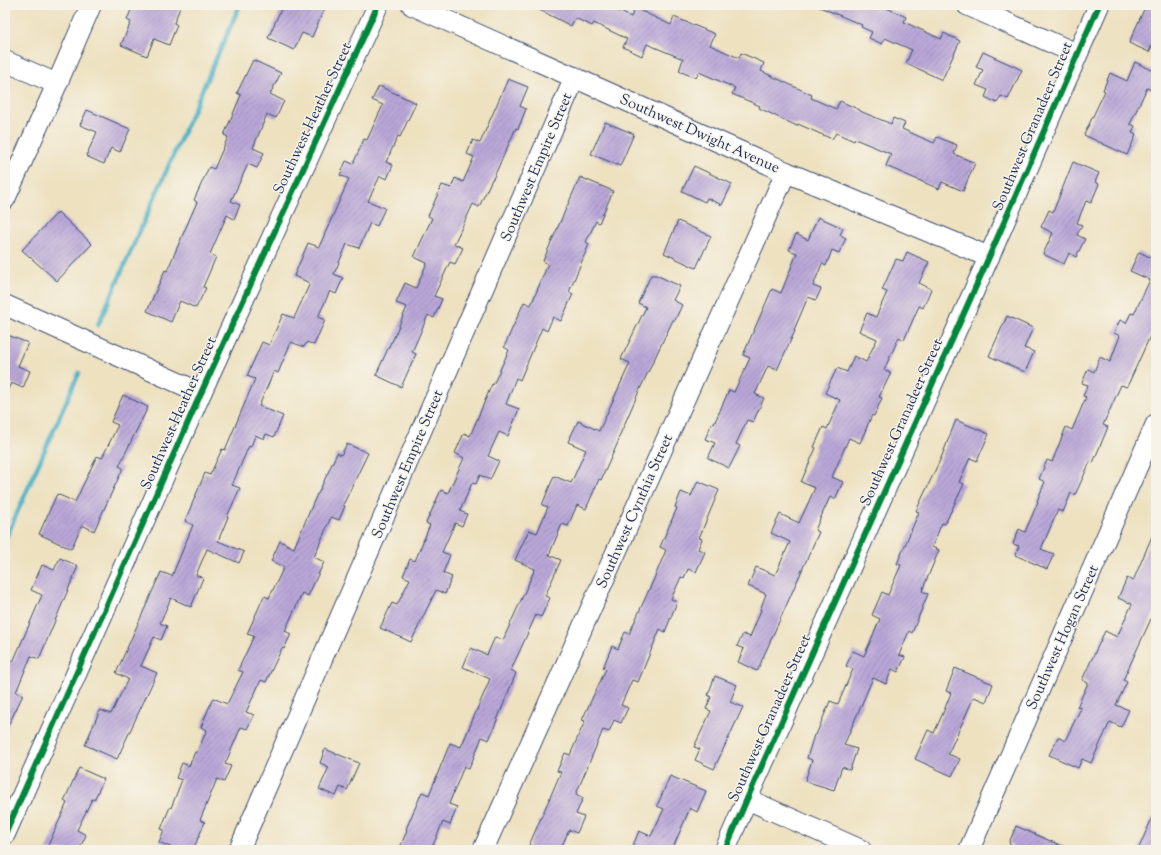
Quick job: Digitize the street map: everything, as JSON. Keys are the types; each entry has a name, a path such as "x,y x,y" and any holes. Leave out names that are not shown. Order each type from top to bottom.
{"street":[{"path":"5,199 91,5"},
{"name":"Southwest Heather Street","path":"5,834 201,393 378,5"},
{"name":"Southwest Dwight Avenue","path":"412,5 786,172 989,257"},
{"path":"967,5 1077,54"},
{"name":"Southwest Granadeer Street","path":"725,850 989,257 1099,5"},
{"path":"5,61 57,84"},
{"name":"Southwest Empire Street","path":"239,850 574,77"},
{"name":"Southwest Cynthia Street","path":"483,850 786,172"},
{"path":"5,305 201,393"},
{"name":"Southwest Hogan Street","path":"969,850 1156,424"},
{"path":"747,798 861,850"}],"building":[{"path":"133,5 181,5 174,23 177,25 169,45 154,39 147,56 121,45 131,22 127,20"},
{"path":"283,5 326,5 312,37 302,33 294,50 268,38"},
{"path":"530,5 606,5 631,17 635,8 671,25 674,17 715,34 710,45 739,58 741,53 764,63 761,71 812,95 811,98 836,109 840,101 891,124 893,118 905,123 902,129 934,143 937,137 957,145 954,154 975,163 963,191 942,182 939,189 886,166 891,154 836,133 832,139 798,124 797,126 759,108 760,106 732,94 735,88 699,72 696,78 679,71 683,59 647,44 642,56 623,47 627,39 594,23 592,26 575,18 571,26"},
{"path":"815,5 880,5 906,17 904,22 941,39 944,33 960,41 942,80 906,63 912,50 885,38 882,44 869,38 872,32 861,27 862,25"},
{"path":"1146,5 1156,7 1156,36 1149,52 1129,43"},
{"path":"983,52 1022,70 1008,99 1001,96 997,103 985,97 988,90 976,85 983,70 976,67"},
{"path":"253,60 281,73 270,94 284,101 276,118 267,114 253,148 264,153 257,168 248,164 231,201 240,205 234,219 227,215 210,254 216,257 203,287 206,288 196,308 180,301 171,322 147,311 165,270 167,271 197,202 194,200 209,167 214,169 228,137 224,135 241,95 237,93"},
{"path":"1135,62 1156,72 1156,84 1153,91 1147,88 1130,124 1135,126 1132,133 1136,135 1127,155 1084,135 1105,91 1103,90 1110,73 1127,81"},
{"path":"508,79 528,87 520,106 526,109 518,129 516,128 479,207 473,204 454,244 463,248 455,264 450,262 434,296 442,299 434,318 428,315 412,352 416,354 401,387 376,375 407,307 396,303 405,283 416,288 427,263 414,257 432,218 428,216 442,185 451,188 455,178 463,182 474,157 467,154 473,140 480,143"},
{"path":"379,86 416,103 386,162 393,165 387,179 380,176 368,201 385,208 377,226 370,223 359,248 347,244 334,274 343,278 336,294 330,291 318,317 325,320 314,345 307,342 304,347 291,342 278,373 274,371 259,406 283,416 274,437 266,434 264,439 255,435 251,447 249,446 232,485 240,488 218,541 244,552 239,563 207,549 196,575 203,578 191,607 171,598 160,623 167,626 161,640 154,637 141,666 157,673 117,759 85,745 100,710 111,714 128,679 116,673 161,572 172,576 193,525 185,521 205,473 210,475 222,449 225,450 255,379 247,376 262,342 269,345 283,314 294,318 310,283 294,276 308,243 319,247 349,179 340,175 346,161 353,164 364,139 367,140 383,105 372,100"},
{"path":"87,110 130,129 120,152 111,148 104,164 86,156 97,132 80,125"},
{"path":"605,122 634,134 620,166 591,154"},
{"path":"1073,162 1099,173 1095,182 1099,184 1091,203 1086,201 1077,223 1082,225 1077,235 1085,239 1076,257 1069,253 1064,264 1043,254 1053,233 1041,227 1049,210 1053,212"},
{"path":"694,166 732,184 722,205 707,198 705,202 682,191"},
{"path":"580,177 613,191 599,223 596,221 586,242 589,244 569,292 573,294 561,321 553,317 547,331 542,328 520,380 516,378 506,404 519,409 508,436 499,432 488,456 499,461 490,480 480,475 476,484 472,483 460,511 467,514 462,526 455,523 442,552 450,555 443,573 452,577 445,594 436,590 411,642 380,628 392,603 397,605 410,579 403,576 410,559 415,561 430,525 426,523 441,490 448,493 464,458 455,453 464,433 470,436 492,384 493,385 509,350 504,347 524,302 531,305 548,264 543,261"},
{"path":"58,212 92,244 57,281 22,250"},
{"path":"818,217 843,228 840,235 846,238 839,253 832,250 826,266 822,264 813,286 821,289 816,300 808,297 794,330 795,331 777,370 768,366 755,394 764,398 753,422 747,420 736,444 740,446 729,468 708,458 715,443 705,439 712,423 714,424 729,390 734,392 750,358 743,355 772,289 781,293 797,253 789,250 796,234 808,240"},
{"path":"678,221 711,236 696,268 664,253"},
{"path":"907,252 929,262 919,283 931,289 923,308 919,306 904,340 899,337 884,370 891,373 879,397 882,398 874,416 872,415 860,443 849,438 832,477 843,482 835,499 830,497 815,530 819,532 757,671 738,662 744,649 737,646 743,634 750,637 766,594 748,586 756,567 775,575 790,542 771,533 780,514 799,523 815,488 801,482 816,448 814,447 823,427 827,429 840,400 825,393 837,368 847,372 854,356 866,362 877,339 859,331 867,313 876,317 887,292 882,290 896,259 903,261"},
{"path":"1139,252 1156,260 1156,323 1127,387 1121,385 1103,425 1108,427 1093,463 1090,462 1075,495 1071,493 1063,512 1058,510 1041,549 1054,554 1047,569 1015,555 1019,546 1013,544 1019,529 1025,532 1038,502 1037,501 1045,482 1039,479 1047,460 1052,462 1066,427 1072,430 1086,397 1083,396 1088,385 1082,383 1088,369 1094,372 1100,357 1110,362 1120,336 1114,333 1120,320 1126,323 1131,313 1134,314 1150,280 1130,271"},
{"path":"651,275 656,275 680,286 673,300 682,305 675,320 673,320 639,391 618,439 619,440 601,480 599,479 586,509 577,505 568,526 562,524 549,555 561,560 545,596 550,598 541,617 536,615 511,670 516,673 489,740 482,737 469,769 464,766 449,804 457,807 450,825 443,822 431,850 399,850 407,830 406,829 422,792 429,795 450,743 461,747 490,679 463,667 471,648 487,655 495,637 503,640 535,569 515,560 529,530 537,533 548,507 542,505 554,476 571,483 586,450 568,442 578,421 599,431 630,363 621,359 646,307 638,303"},
{"path":"1007,316 1033,328 1024,348 1034,352 1025,372 989,356"},
{"path":"5,334 28,343 18,366 30,371 23,388 11,383 5,396"},
{"path":"123,395 148,407 119,466 123,468 94,531 82,525 71,549 39,534 57,494 75,502 97,456 102,458 118,425 111,422"},
{"path":"956,420 989,434 977,461 970,458 959,482 964,484 945,524 942,523 932,547 939,550 922,591 928,594 912,633 909,631 899,655 905,657 898,672 892,669 886,684 873,678 844,745 857,749 850,770 842,767 834,790 805,781 812,760 807,758 814,735 816,735 830,701 838,704 853,669 846,666 853,651 864,656 880,619 872,615 882,592 888,595 901,565 897,564 919,512 916,511 941,458"},
{"path":"347,444 368,453 343,505 345,506 339,520 331,517 314,557 324,562 308,596 302,593 285,631 291,634 284,649 282,648 266,682 261,680 246,712 254,715 247,729 241,727 225,764 231,766 224,782 217,779 200,820 205,822 193,850 177,850 159,842 164,830 161,829 182,780 176,778 182,763 189,766 195,752 197,752 207,730 201,727 213,698 227,704 243,672 238,670 254,636 247,634 264,596 269,598 284,567 271,561 280,541 294,548 317,494 337,453 341,455"},
{"path":"698,481 719,490 699,538 702,539 698,549 705,552 696,572 688,569 684,578 681,577 671,599 677,602 665,632 660,629 638,682 632,680 621,705 628,708 621,723 614,720 609,732 603,730 576,794 583,798 576,814 584,817 577,833 569,830 560,850 527,850 561,772 557,771 565,753 570,755 585,721 582,720 606,669 603,668 612,646 618,649 625,632 629,634 653,581 666,550 660,547 677,508 675,507 681,492 691,496"},
{"path":"1156,527 1156,608 1123,680 1127,682 1116,705 1129,710 1121,727 1110,722 1091,763 1082,759 1078,768 1049,755 1058,737 1065,741 1081,708 1077,707 1088,683 1082,680 1105,631 1117,637 1132,604 1118,598 1127,578 1133,581"},
{"path":"60,558 78,566 39,659 31,656 16,692 23,695 5,732 5,658 13,662 42,595 31,590 42,565 54,570"},
{"path":"955,668 993,684 986,702 974,697 948,754 960,759 952,776 915,759 928,730 934,733 943,713 951,693 946,691"},
{"path":"715,676 737,685 730,702 743,707 714,769 695,760 700,749 694,747 711,711 706,709 711,697 708,695"},
{"path":"325,749 359,763 347,790 340,787 336,796 319,789 329,767 320,763"},
{"path":"79,768 104,779 94,800 92,799 77,830 86,835 79,850 46,850 67,803 64,801"},
{"path":"670,776 706,791 697,812 690,808 672,850 631,850 639,831 651,836 664,809 657,806"},
{"path":"1156,809 1156,850 1138,850"},
{"path":"1016,826 1071,850 1010,850 1012,845 1009,843"}],"waterway":[{"path":"98,325 240,5"},
{"path":"5,540 79,373"}],"cycle path":[{"path":"5,834 201,393 378,5"},
{"path":"725,850 989,257 1099,5"}]}
